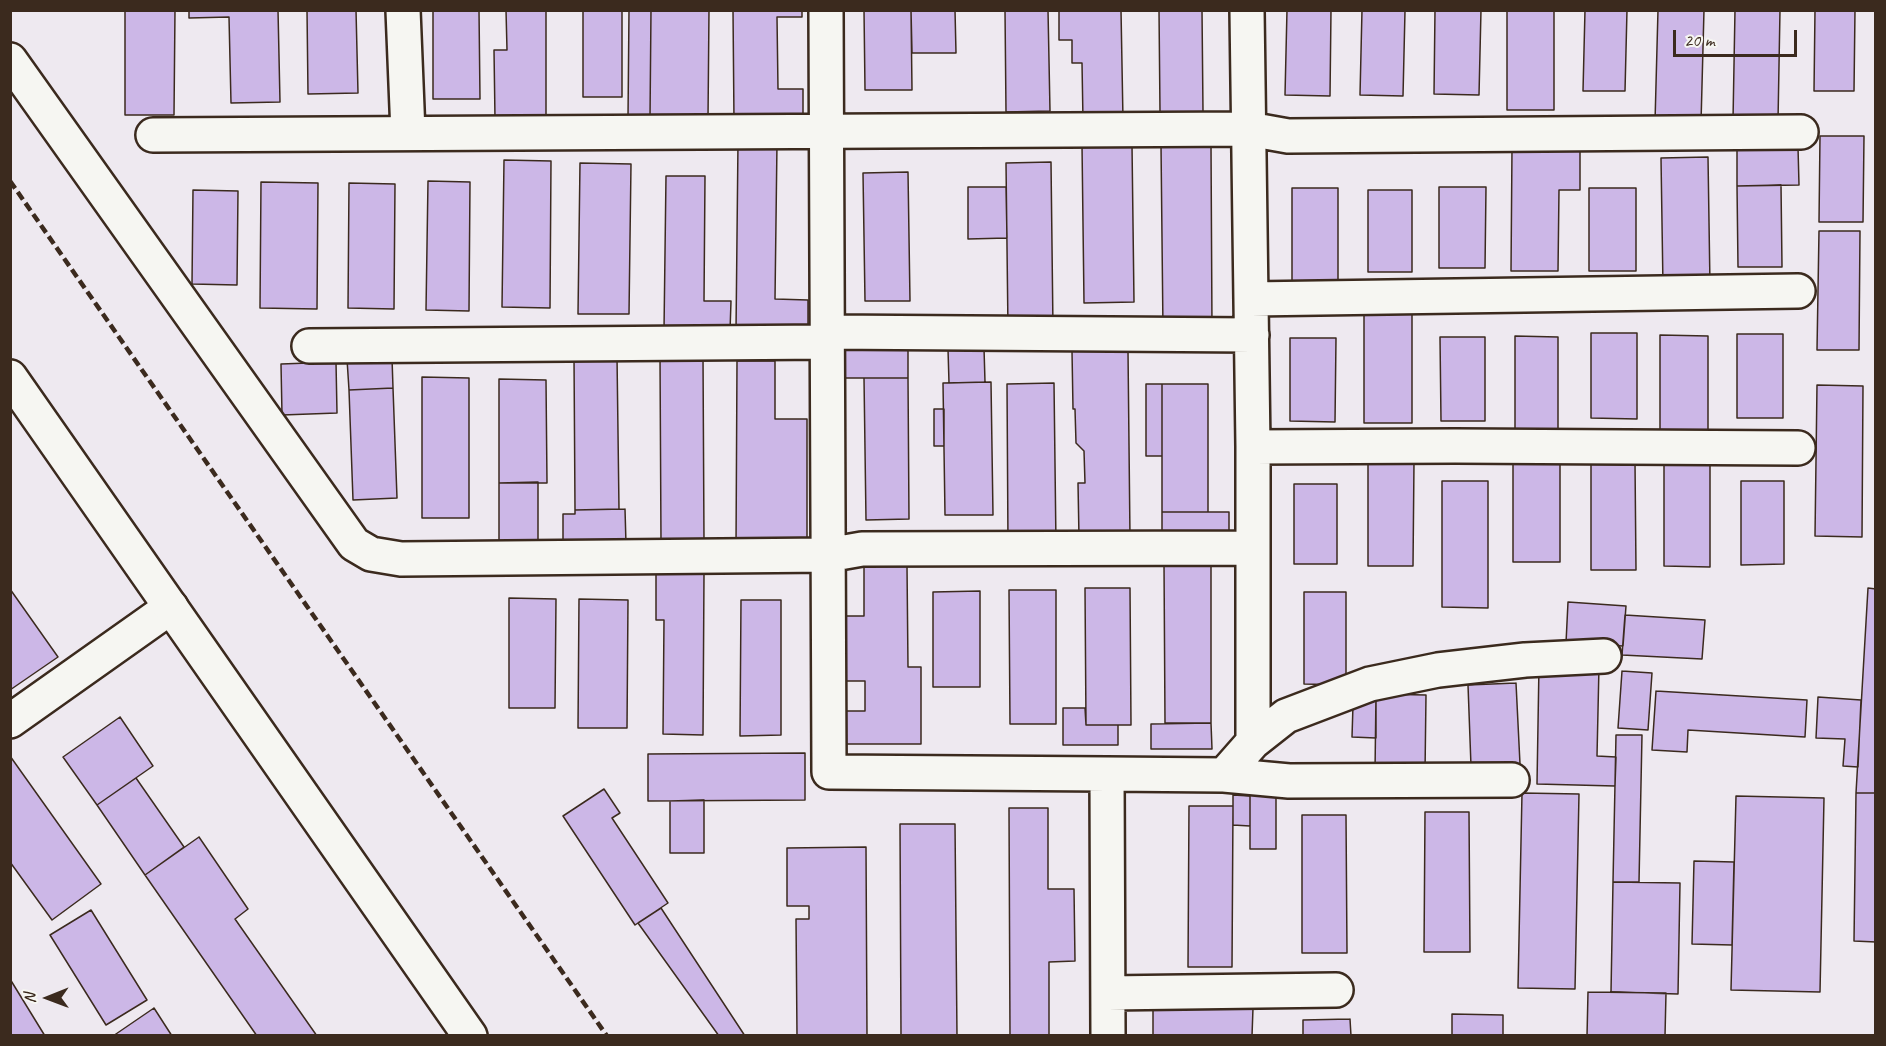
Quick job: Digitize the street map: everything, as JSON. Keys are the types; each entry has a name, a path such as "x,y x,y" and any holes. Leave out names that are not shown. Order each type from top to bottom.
{"street":[{"path":"403,10 408,133"},
{"path":"826,10 829,772 1224,775 1289,781 1512,780"},
{"path":"1247,10 1253,447 1253,742"},
{"path":"10,60 354,544 371,554 401,559 828,555 862,549 1253,548"},
{"path":"153,135 1249,129 1288,136 1801,132"},
{"path":"1251,299 1798,291"},
{"path":"309,346 827,337 1252,335"},
{"path":"10,377 466,1034"},
{"path":"1253,447 1798,448"},
{"path":"10,721 171,607"},
{"path":"1224,775 1253,742 1286,716 1370,684 1438,670 1525,660 1604,656"},
{"path":"1107,774 1108,1035"},
{"path":"1108,993 1336,990"}],"building":[{"path":"125,10 175,10 174,115 125,115"},
{"path":"189,10 278,10 280,102 231,103 229,17 189,18"},
{"path":"307,10 356,10 358,93 308,94"},
{"path":"433,10 479,10 480,99 433,99"},
{"path":"506,10 546,10 546,120 495,119 494,50 507,50"},
{"path":"583,10 622,10 622,97 583,97"},
{"path":"629,10 651,10 650,118 628,118"},
{"path":"651,10 709,10 708,119 650,118"},
{"path":"733,10 802,10 802,17 777,17 778,89 803,89 803,122 734,122"},
{"path":"864,10 911,10 912,90 865,90"},
{"path":"911,10 955,10 956,53 912,53"},
{"path":"1005,10 1048,10 1050,111 1006,112"},
{"path":"1059,10 1121,10 1123,120 1083,121 1082,63 1072,63 1072,40 1059,40"},
{"path":"1159,10 1202,10 1203,112 1160,112"},
{"path":"1287,10 1331,10 1330,96 1285,95"},
{"path":"1362,10 1405,11 1403,96 1360,95"},
{"path":"1435,10 1481,10 1479,95 1434,94"},
{"path":"1507,10 1554,10 1554,110 1507,110"},
{"path":"1585,10 1627,10 1625,91 1583,91"},
{"path":"1658,10 1704,10 1701,123 1655,122"},
{"path":"1735,10 1780,10 1778,121 1733,120"},
{"path":"1815,10 1855,10 1854,91 1814,91"},
{"path":"1820,136 1864,136 1863,222 1819,222"},
{"path":"738,142 777,143 775,299 808,300 808,332 736,331"},
{"path":"1082,145 1132,145 1134,302 1084,303"},
{"path":"1161,145 1211,145 1212,330 1163,331"},
{"path":"1737,147 1798,147 1799,185 1737,186"},
{"path":"1512,148 1580,148 1580,190 1559,190 1558,271 1511,271"},
{"path":"1708,157 1710,286 1663,287 1661,158"},
{"path":"504,160 551,161 550,308 502,307"},
{"path":"1051,162 1053,329 1008,330 1006,163"},
{"path":"580,163 631,164 629,314 578,314"},
{"path":"908,172 910,301 865,301 863,173"},
{"path":"666,176 705,176 704,301 731,301 730,331 664,330"},
{"path":"428,181 470,182 469,311 426,310"},
{"path":"261,182 318,183 317,309 260,308"},
{"path":"349,183 395,184 394,309 348,308"},
{"path":"1781,185 1782,267 1738,267 1737,186"},
{"path":"968,187 1006,187 1007,238 968,239"},
{"path":"1439,187 1486,187 1485,268 1439,268"},
{"path":"1292,188 1338,188 1338,295 1292,295"},
{"path":"1589,188 1636,188 1636,271 1589,271"},
{"path":"193,190 238,191 237,285 192,284"},
{"path":"1368,190 1412,190 1412,272 1368,272"},
{"path":"1819,231 1860,231 1859,350 1817,350"},
{"path":"1364,310 1412,310 1412,423 1364,423"},
{"path":"1591,333 1637,333 1637,419 1591,418"},
{"path":"1737,334 1783,334 1783,418 1737,418"},
{"path":"1660,335 1708,336 1708,435 1660,434"},
{"path":"1515,336 1558,337 1558,441 1515,441"},
{"path":"1440,337 1485,337 1485,421 1441,421"},
{"path":"1290,338 1336,338 1335,422 1290,421"},
{"path":"908,346 908,378 837,378 837,348"},
{"path":"984,348 985,382 949,383 948,349"},
{"path":"1072,351 1128,351 1130,538 1079,538 1078,483 1085,483 1084,451 1076,443"},
{"path":"617,356 619,509 575,510 574,357"},
{"path":"660,356 703,356 704,542 661,543"},
{"path":"392,358 393,388 349,390 347,359"},
{"path":"737,361 775,361 775,419 807,419 807,546 736,547"},
{"path":"336,362 337,413 282,415 281,364"},
{"path":"422,377 469,378 469,518 422,518"},
{"path":"864,378 908,378 909,519 866,520"},
{"path":"499,379 546,380 547,483 499,483"},
{"path":"991,382 993,515 945,515 943,383"},
{"path":"1054,383 1056,545 1008,545 1007,384"},
{"path":"1146,384 1162,384 1162,456 1146,456"},
{"path":"1162,384 1208,384 1208,512 1162,512"},
{"path":"1817,385 1863,386 1862,537 1815,536"},
{"path":"393,388 397,498 353,500 349,390"},
{"path":"934,409 944,409 944,446 934,446"},
{"path":"1513,458 1560,458 1560,562 1513,562"},
{"path":"1368,461 1414,462 1413,566 1368,566"},
{"path":"1591,461 1635,462 1636,570 1591,570"},
{"path":"1710,462 1710,567 1664,566 1664,463"},
{"path":"1442,481 1488,481 1488,608 1442,607"},
{"path":"1741,481 1784,481 1784,564 1741,565"},
{"path":"538,482 538,544 499,544 499,483"},
{"path":"1294,484 1337,484 1337,564 1294,564"},
{"path":"625,509 626,544 563,545 563,514 575,514 575,510"},
{"path":"1162,512 1229,512 1229,542 1162,542"},
{"path":"1164,563 1211,564 1211,723 1165,723"},
{"path":"864,566 907,566 908,667 921,667 921,744 844,744 843,711 865,711 865,681 842,681 842,616 864,616"},
{"path":"656,573 704,574 703,735 663,734 664,620 656,620"},
{"path":"1085,588 1130,588 1131,725 1086,725"},
{"path":"1868,588 1876,589 1876,793 1856,793"},
{"path":"10,589 58,657 10,690"},
{"path":"1009,590 1056,590 1056,724 1010,724"},
{"path":"980,591 980,687 933,687 933,592"},
{"path":"1304,592 1346,592 1346,685 1304,684"},
{"path":"509,598 556,599 555,708 509,708"},
{"path":"579,599 628,600 627,728 578,728"},
{"path":"741,600 781,600 781,735 740,736"},
{"path":"1568,602 1626,606 1623,646 1566,643"},
{"path":"1625,615 1705,620 1702,659 1622,655"},
{"path":"1539,665 1599,666 1597,756 1616,757 1615,786 1537,784"},
{"path":"1622,671 1652,673 1648,730 1618,728"},
{"path":"1516,683 1520,764 1471,766 1468,685"},
{"path":"1656,691 1807,700 1805,737 1688,730 1687,752 1652,750"},
{"path":"1376,694 1376,738 1352,737 1353,705"},
{"path":"1376,694 1426,695 1425,773 1375,772"},
{"path":"1818,697 1861,700 1858,767 1843,766 1845,739 1816,738"},
{"path":"1063,708 1085,708 1086,725 1118,725 1118,745 1063,745"},
{"path":"120,717 153,766 97,805 63,757"},
{"path":"1211,723 1212,749 1151,749 1151,724"},
{"path":"1616,735 1642,735 1639,882 1613,882"},
{"path":"805,753 805,800 648,801 648,754"},
{"path":"10,756 101,884 52,920 10,862"},
{"path":"136,778 184,847 145,875 97,805"},
{"path":"604,789 620,813 612,818 668,903 635,925 563,816"},
{"path":"1250,790 1276,790 1276,849 1250,849"},
{"path":"1522,793 1579,794 1575,989 1518,988"},
{"path":"1856,793 1876,793 1876,942 1854,941"},
{"path":"1233,795 1250,796 1250,826 1233,825"},
{"path":"1736,796 1824,798 1820,992 1731,990"},
{"path":"704,800 704,853 670,853 670,801"},
{"path":"1189,806 1233,806 1232,967 1188,967"},
{"path":"1009,808 1048,808 1048,889 1074,889 1075,961 1049,962 1049,1036 1010,1036"},
{"path":"1425,812 1469,812 1470,952 1424,952"},
{"path":"1302,815 1346,815 1347,953 1302,953"},
{"path":"900,824 955,824 957,1036 901,1036"},
{"path":"199,837 248,909 235,919 317,1036 257,1036 145,875"},
{"path":"866,847 867,1036 797,1036 796,919 809,919 809,906 787,906 787,848"},
{"path":"1694,861 1734,862 1732,945 1692,944"},
{"path":"1613,882 1680,883 1678,994 1611,992"},
{"path":"661,908 745,1036 719,1036 638,923"},
{"path":"91,910 147,1000 106,1025 50,935"},
{"path":"10,979 45,1036 10,1036"},
{"path":"1588,992 1666,993 1665,1036 1587,1036"},
{"path":"1153,1007 1253,1008 1252,1036 1153,1036"},
{"path":"154,1008 172,1036 113,1036"},
{"path":"1452,1014 1503,1015 1503,1036 1452,1036"},
{"path":"1350,1019 1351,1036 1303,1036 1303,1020"}],"railway":[{"path":"10,181 607,1036"}]}
